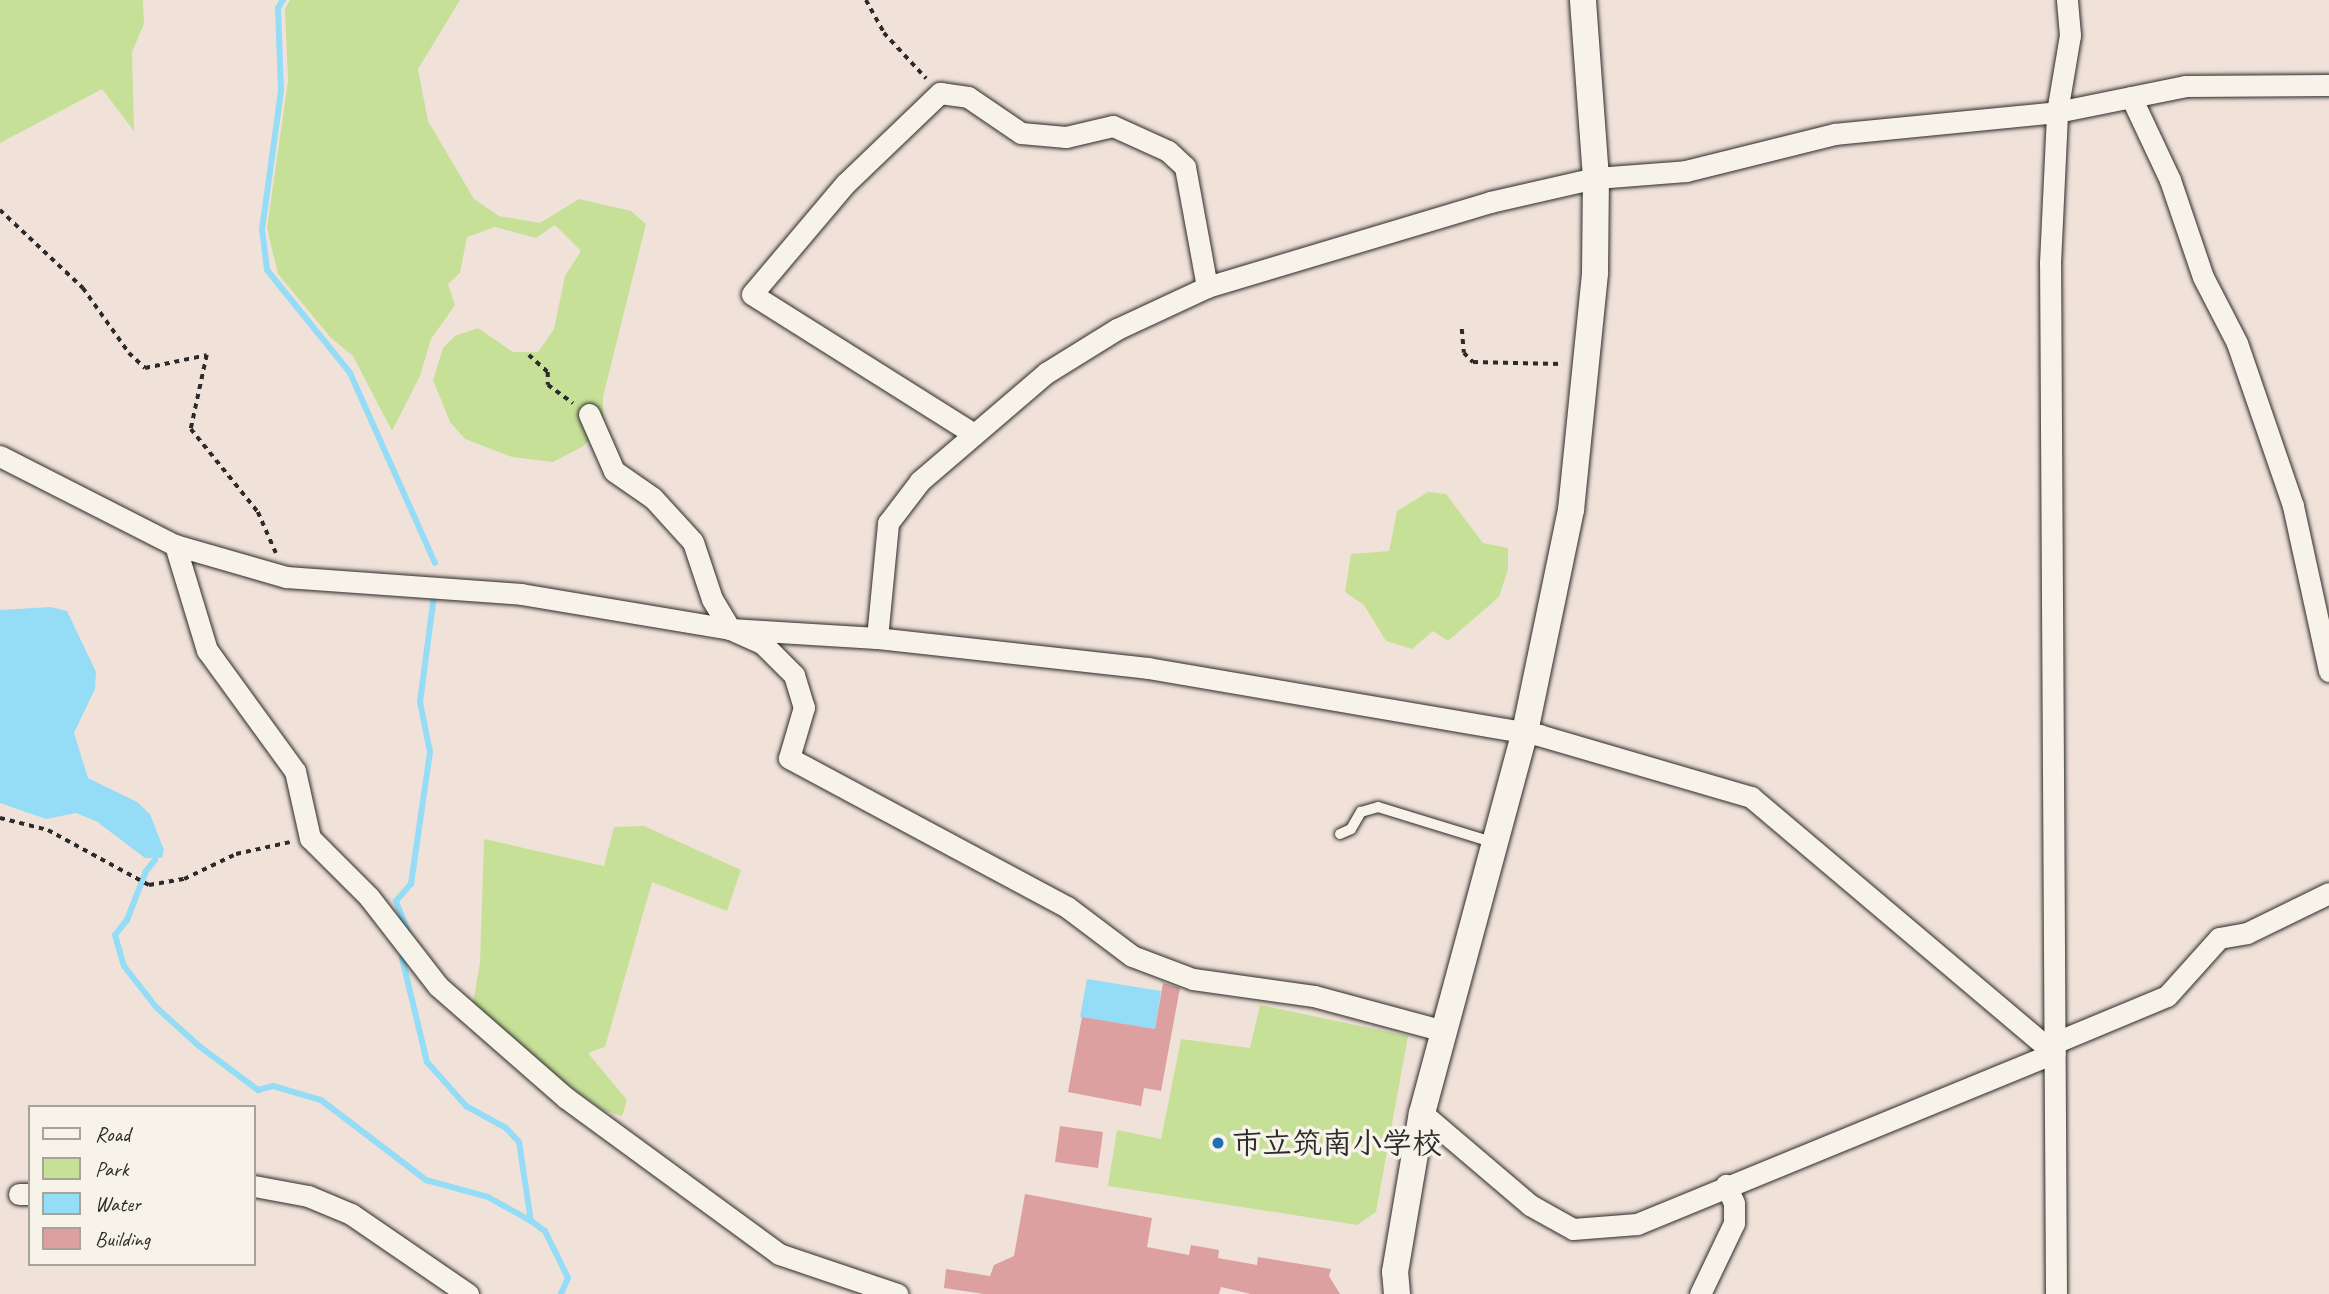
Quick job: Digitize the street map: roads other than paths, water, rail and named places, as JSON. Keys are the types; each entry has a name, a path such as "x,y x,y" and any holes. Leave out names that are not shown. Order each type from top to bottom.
{"street":[{"path":"1396,1294 1395,1272 1422,1113 1525,732 1571,510 1588,367 1595,178 1583,0"},
{"path":"2056,1294 2050,263 2057,112 2070,35 2067,0"},
{"path":"877,638 888,523 920,481 1046,373 1117,329 1207,287 1490,202 1595,178 1686,172 1833,134 2057,112 2131,97 2230,83 2329,85"},
{"path":"974,434 752,294 845,184 940,93 968,97 1021,133 1066,137 1113,126 1168,151 1185,167 1207,287"},
{"path":"2131,97 2170,180 2203,277 2241,355 2293,506 2329,671"},
{"path":"589,414 614,471 653,498 693,542 712,598 730,629 763,644 794,675 804,707 789,758 1067,907 1132,956 1193,979 1314,996 1444,1031"},
{"path":"0,456 175,545 286,577 521,594 730,629 877,638 1148,668 1525,732 1751,797 2054,1048"},
{"path":"175,545 207,650 295,771 310,838 369,897 438,986 566,1098 779,1254 897,1294"},
{"path":"1422,1113 1531,1205 1573,1228 1637,1224 2054,1048 2167,996 2219,938 2247,933 2329,893"},
{"path":"1700,1294 1734,1223 1734,1203 1726,1185"},
{"path":"256,1186 308,1196 351,1214 468,1294"}],"lane":[{"path":"1340,834 1351,829 1361,812 1378,807 1495,843"}],"water":[{"path":"50,607 67,611 96,672 95,689 74,733 88,778 137,802 150,814 164,850 162,858 145,858 96,821 76,813 46,819 0,803 0,610"},
{"path":"1087,979 1161,991 1155,1029 1080,1017"}],"waterway":[{"path":"283,0 278,8 281,91 262,229 267,270 350,373 435,563"},
{"path":"410,936 396,901 411,884 430,752 420,702 434,596"},
{"path":"155,860 146,871 127,920 115,935 124,966 156,1007 199,1046 258,1090 273,1086 321,1100 426,1180 488,1197 531,1221 545,1231 568,1278 561,1294"},
{"path":"402,958 427,1062 466,1106 506,1128 519,1142 531,1221"}],"place":[{"name":"市立筑南小学校","path":"1218,1143"}]}
